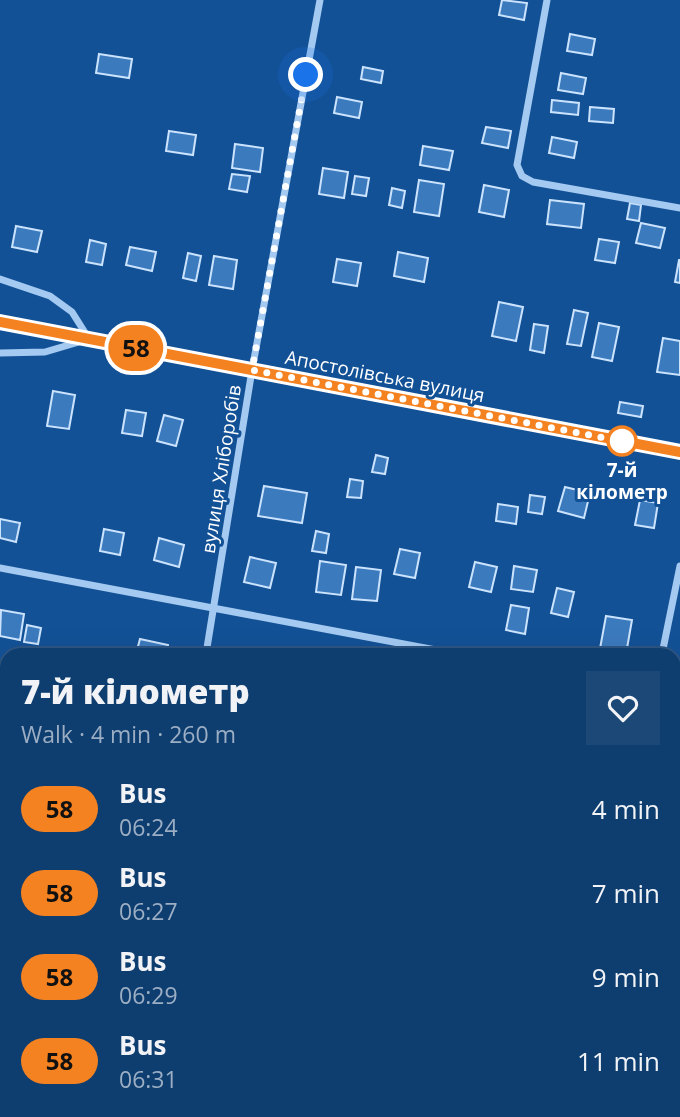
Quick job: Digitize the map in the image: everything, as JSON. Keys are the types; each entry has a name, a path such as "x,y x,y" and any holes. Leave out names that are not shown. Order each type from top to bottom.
{"street":[{"name":"вулиця Хліборобів","path":"207,648 252,370 320,0"},
{"path":"547,0 517,165 522,176 533,182 680,208"},
{"path":"0,279 50,296 72,312 89,339 45,352 0,353"},
{"name":"Апостолівська вулиця","path":"0,322 680,452"},
{"path":"663,648 680,566"},
{"path":"0,568 412,648"}],"building":[{"path":"502,0 527,3 524,20 499,15"},
{"path":"570,34 595,39 592,55 567,51"},
{"path":"99,54 132,59 129,78 96,73"},
{"path":"363,67 383,71 381,83 361,79"},
{"path":"561,73 586,78 583,94 558,90"},
{"path":"337,97 362,102 359,118 334,113"},
{"path":"552,100 579,103 578,115 551,112"},
{"path":"590,107 614,109 613,123 589,121"},
{"path":"486,127 511,131 508,148 482,143"},
{"path":"169,131 196,135 193,155 166,151"},
{"path":"552,137 577,142 574,158 549,153"},
{"path":"235,144 263,148 260,172 232,168"},
{"path":"423,146 453,151 449,170 420,165"},
{"path":"323,168 348,172 344,198 319,194"},
{"path":"232,174 250,176 247,192 229,189"},
{"path":"355,176 369,178 366,196 352,194"},
{"path":"419,180 444,184 439,216 414,212"},
{"path":"484,185 509,190 504,217 479,212"},
{"path":"392,188 405,191 402,208 389,205"},
{"path":"550,200 584,204 581,228 547,224"},
{"path":"630,203 641,205 639,221 627,219"},
{"path":"641,223 665,228 660,248 636,243"},
{"path":"16,226 42,231 37,252 12,247"},
{"path":"599,239 619,242 615,263 595,260"},
{"path":"90,240 106,244 102,265 86,262"},
{"path":"130,247 156,252 152,271 126,265"},
{"path":"398,252 428,258 424,282 394,276"},
{"path":"188,253 201,256 196,281 183,278"},
{"path":"214,256 237,260 233,289 209,285"},
{"path":"337,259 361,263 357,286 333,282"},
{"path":"680,260 680,283 675,282"},
{"path":"499,302 523,307 516,341 492,336"},
{"path":"574,310 588,313 581,346 567,344"},
{"path":"599,323 619,327 612,361 592,357"},
{"path":"534,324 548,326 544,353 530,350"},
{"path":"663,338 680,341 680,375 657,372"},
{"path":"53,391 75,395 69,429 47,426"},
{"path":"620,402 643,406 641,417 618,413"},
{"path":"126,410 146,413 142,436 122,433"},
{"path":"164,415 183,420 176,446 157,441"},
{"path":"376,455 388,458 385,474 372,472"},
{"path":"350,479 363,481 361,498 347,497"},
{"path":"264,486 307,493 302,523 258,516"},
{"path":"565,487 590,493 584,518 558,511"},
{"path":"530,495 545,497 542,514 528,512"},
{"path":"640,500 658,503 654,528 635,525"},
{"path":"498,504 518,507 516,524 496,521"},
{"path":"0,519 20,523 16,542 0,538"},
{"path":"104,529 124,533 120,555 100,551"},
{"path":"316,531 329,534 326,553 312,551"},
{"path":"159,538 184,545 179,567 154,560"},
{"path":"400,549 420,553 415,578 394,574"},
{"path":"250,557 276,563 270,588 244,582"},
{"path":"320,561 346,565 341,595 316,592"},
{"path":"475,562 497,567 491,592 469,587"},
{"path":"514,566 537,570 533,592 511,589"},
{"path":"356,567 381,570 377,601 352,599"},
{"path":"557,588 574,592 568,617 551,613"},
{"path":"511,605 529,608 525,634 506,630"},
{"path":"1,610 24,614 20,640 0,636"},
{"path":"606,616 632,620 627,648 600,648"},
{"path":"27,625 41,628 38,644 24,642"},
{"path":"140,639 168,645 167,648 138,648"}],"bus line":[{"name":"58","path":"0,322 680,452"}],"place":[{"name":"7-й кілометр","path":"622,441"}],"route":[{"path":"306,75 252,370 626,442 622,441"}]}
